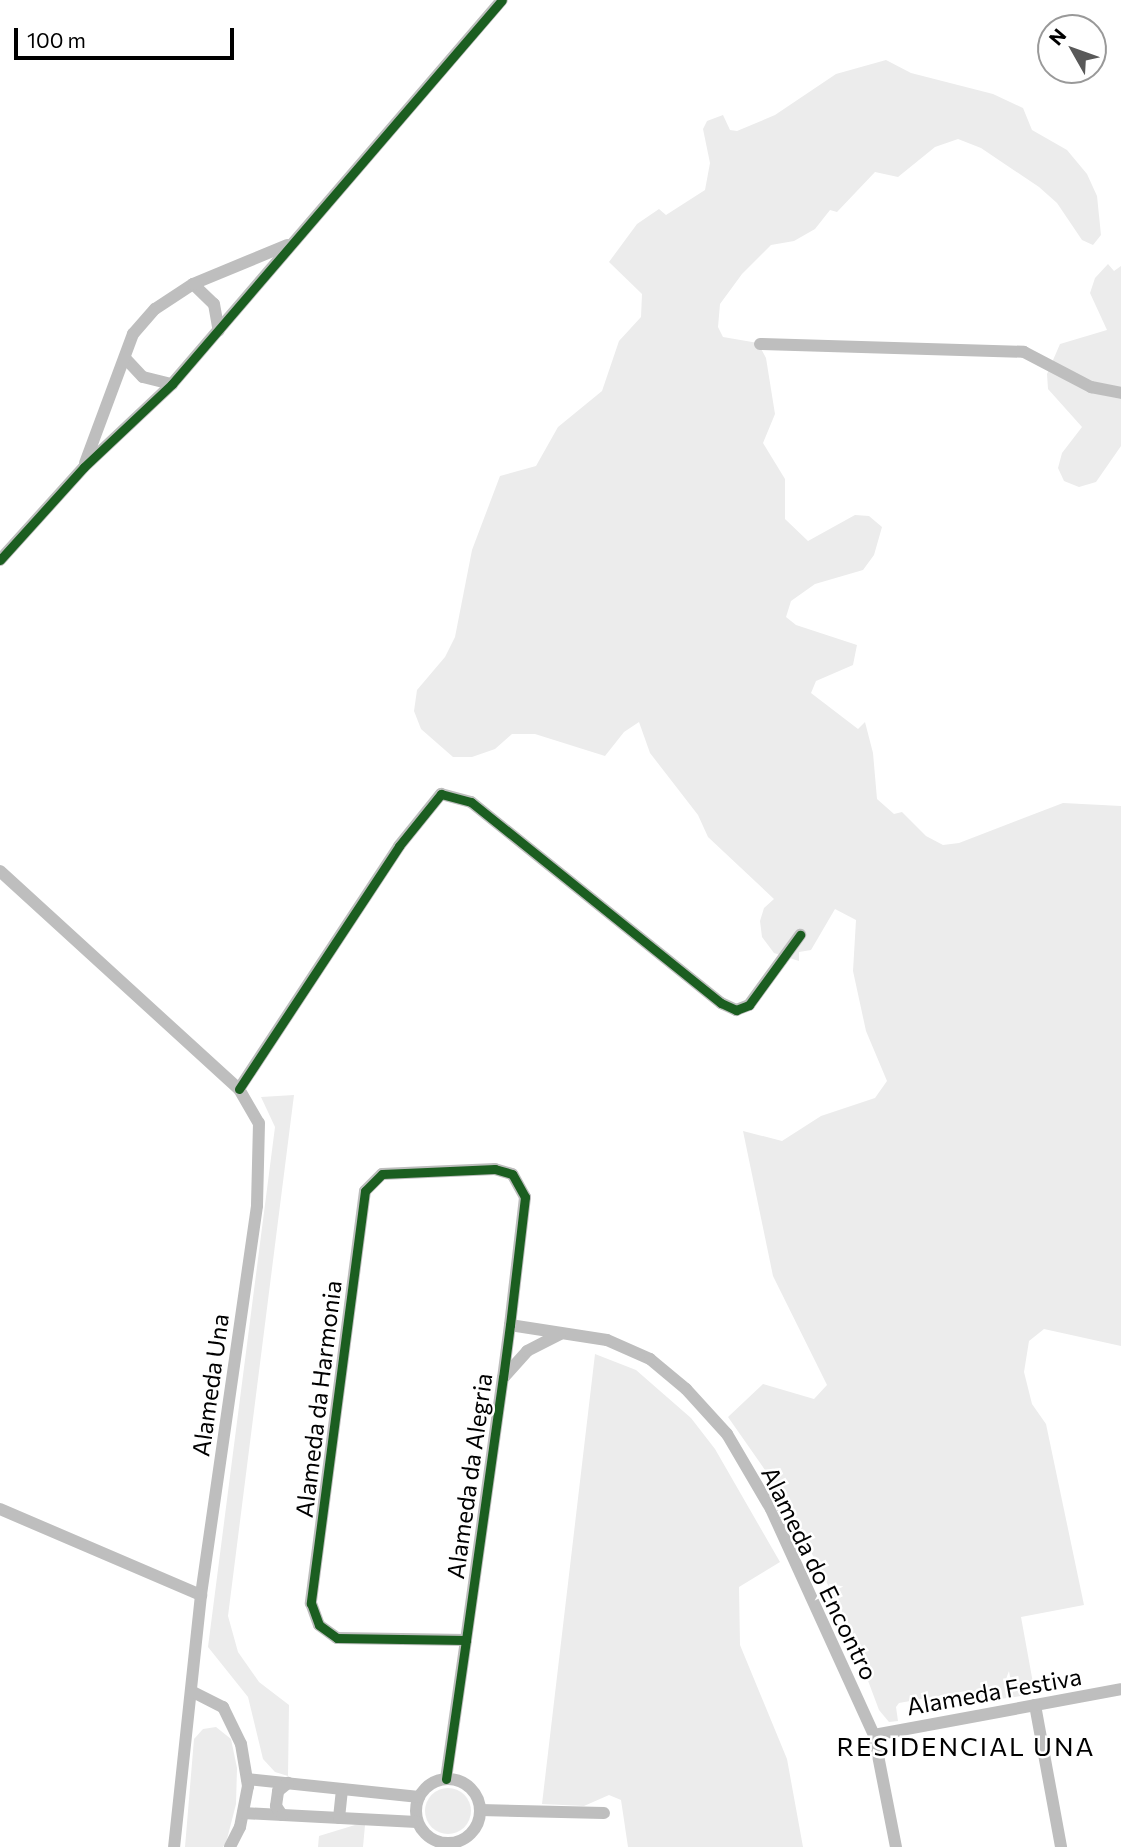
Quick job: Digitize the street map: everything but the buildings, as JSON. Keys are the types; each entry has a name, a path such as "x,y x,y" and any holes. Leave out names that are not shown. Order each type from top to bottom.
{"street":[{"path":"0,560 84,467 173,384 290,243 502,0"},
{"path":"84,467 133,334 155,309 193,284 290,243"},
{"path":"193,284 214,304 219,331"},
{"path":"760,344 1024,352 1091,387 1121,393"},
{"path":"125,358 143,377 173,384"},
{"path":"239,1089 399,846 442,794 471,802 721,1003 736,1010 749,1005 800,936"},
{"name":"Alameda Una","path":"0,871 239,1089 259,1123 257,1206 201,1595 193,1692 174,1847"},
{"name":"Alameda da Harmonia","path":"466,1640 337,1638 319,1625 312,1603 365,1191 382,1174 495,1169 519,1181"},
{"name":"Alameda da Alegria","path":"446,1779 510,1325 525,1197 519,1181"},
{"name":"Alameda do Encontro","path":"510,1325 607,1340 650,1359 686,1389 727,1434 771,1509 874,1735 896,1847"},
{"path":"503,1378 527,1351 560,1334"},
{"path":"0,1509 201,1595"},
{"name":"Alameda Festiva","path":"874,1735 1121,1689"},
{"path":"193,1692 223,1707 242,1745 247,1779 243,1813 230,1847"},
{"path":"1035,1705 1061,1847"},
{"path":"247,1779 419,1797"},
{"path":"446,1779 470,1787 480,1810 476,1827 454,1842 432,1839 418,1822 419,1797 430,1784 446,1779"},
{"path":"282,1815 276,1806 278,1791 288,1783"},
{"path":"339,1818 342,1789"},
{"path":"480,1810 604,1813"},
{"path":"243,1813 418,1822"}],"shaded area":[{"path":"886,60 911,73 993,94 1023,108 1032,130 1067,150 1087,174 1097,196 1101,235 1093,245 1082,240 1057,203 1039,187 981,148 958,139 935,147 898,177 875,172 837,212 830,210 815,229 794,241 771,245 742,274 720,304 718,327 723,337 758,343 766,358 775,414 763,443 785,479 785,519 808,541 855,515 869,516 882,527 874,555 863,570 815,584 791,601 786,617 796,625 857,645 853,665 816,681 811,693 858,729 865,722 873,753 877,799 894,814 902,812 926,836 943,845 959,843 1063,803 1121,806 1121,1346 1044,1329 1029,1341 1024,1372 1032,1404 1046,1424 1084,1605 1021,1617 1035,1694 978,1702 972,1690 899,1703 896,1707 898,1721 889,1722 879,1710 843,1614 779,1490 728,1417 763,1384 814,1399 827,1385 773,1276 743,1131 782,1141 821,1116 875,1098 887,1081 866,1031 853,971 856,920 835,909 811,950 799,952 799,961 774,953 762,937 760,921 764,908 774,899 708,837 698,815 650,753 639,722 624,732 605,756 535,734 512,734 495,749 472,757 453,757 421,729 414,711 417,690 445,657 455,637 472,550 500,476 536,466 558,427 602,391 619,341 641,317 642,294 609,262 637,224 659,209 666,215 705,190 710,163 703,129 707,121 723,115 730,130 737,131 775,115 836,74"},
{"path":"1108,264 1114,271 1121,266 1121,446 1096,482 1079,487 1064,481 1058,468 1062,453 1082,427 1048,389 1047,374 1060,344 1107,330 1090,293 1095,278"},
{"path":"294,1095 228,1616 238,1652 259,1682 289,1705 288,1776 275,1772 263,1759 248,1697 208,1647 275,1127 261,1097"},
{"path":"595,1354 636,1370 691,1418 715,1449 780,1562 739,1587 740,1645 787,1759 803,1847 628,1847 621,1800 609,1795 584,1806 542,1804"},
{"path":"216,1727 231,1739 237,1768 236,1804 226,1843 223,1847 185,1847 194,1739 203,1729"},
{"path":"448,1788 464,1795 471,1811 464,1827 448,1834 432,1827 425,1811 432,1795"},
{"path":"355,1825 365,1825 363,1847 318,1847 319,1836"}],"cycle path":[{"path":"0,560 84,467 172,384 502,0"},
{"path":"239,1089 399,846 441,794 471,802 721,1003 736,1010 749,1005 800,935"},
{"path":"446,1779 466,1640 503,1378 525,1197 512,1174 495,1169 382,1174 365,1191 311,1603 319,1625 337,1638 466,1640"}],"district":[{"name":"RESIDENCIAL UNA","path":"966,1746"}]}
